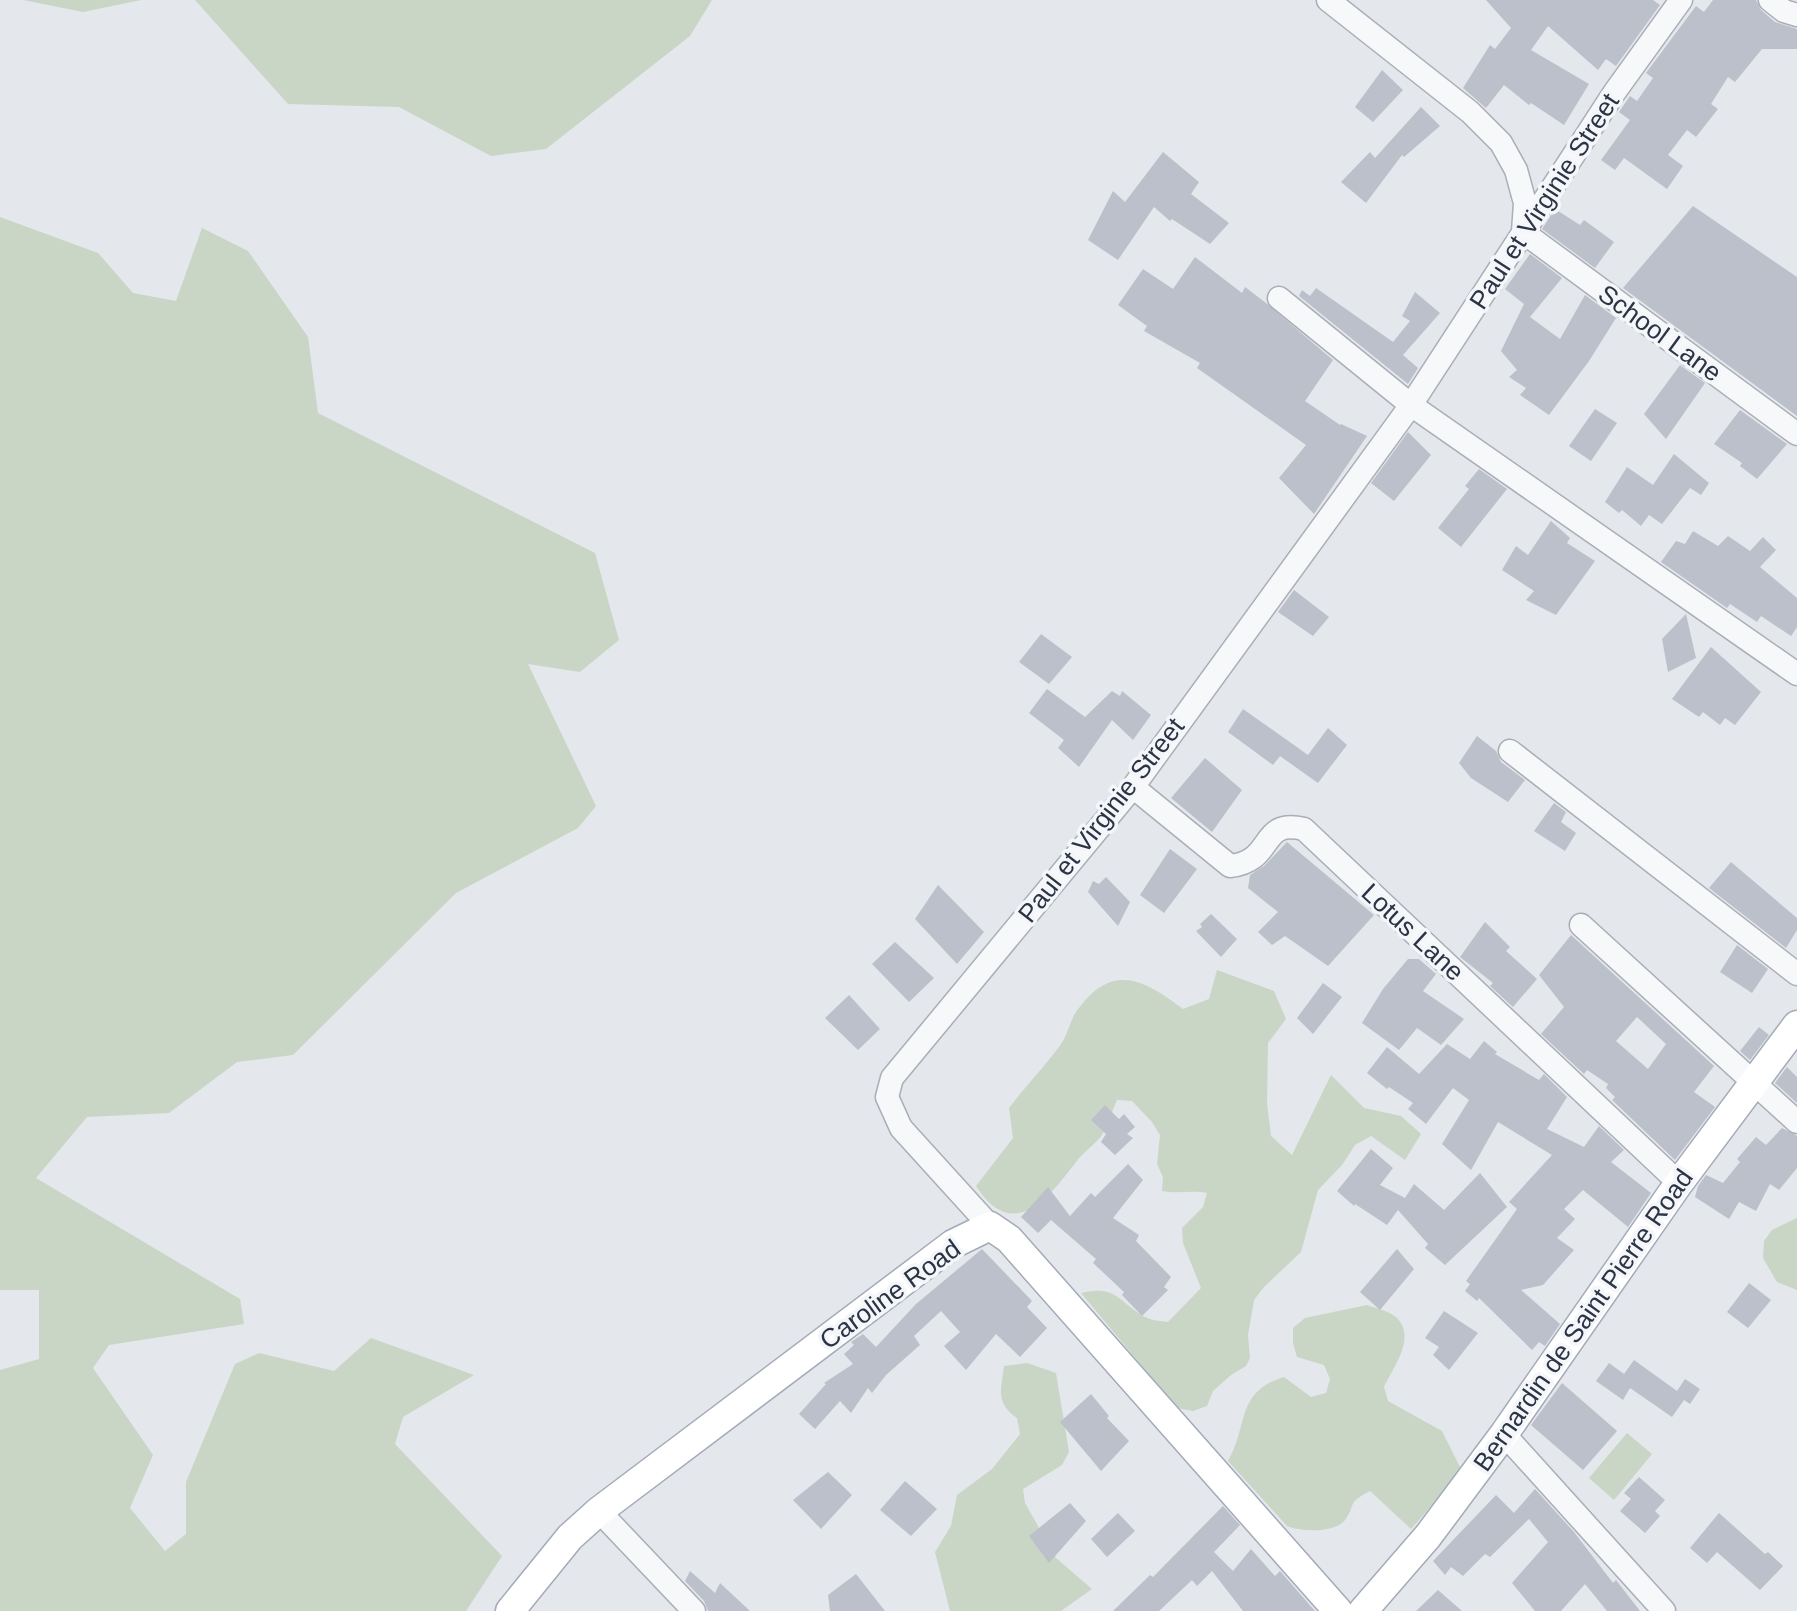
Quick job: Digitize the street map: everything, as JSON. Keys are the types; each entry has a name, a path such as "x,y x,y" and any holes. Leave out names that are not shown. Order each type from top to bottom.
{"main road":[{"name":"Bernardin de Saint Pierre Road","path":"1363,1611 1428,1536 1504,1434 1679,1183 1797,1025"},
{"name":"Caroline Road","path":"510,1611 570,1537 599,1511 953,1244 990,1226 1009,1239 1338,1611"}],"street":[{"path":"1328,0 1470,112 1501,143 1516,170 1525,203 1523,232"},
{"name":"Paul et Virginie Street","path":"990,1226 901,1128 887,1097 892,1078 1133,787 1411,405 1614,93 1681,0"},
{"path":"1770,0 1784,11 1797,15"},
{"name":"School Lane","path":"1523,232 1796,432"},
{"path":"1279,298 1411,405 1797,674"},
{"path":"1510,751 1797,974"},
{"name":"Lotus Lane","path":"1133,787 1230,866 1244,864 1259,854 1274,831 1290,826 1304,829 1679,1183"},
{"path":"1581,925 1797,1122"},
{"path":"1504,1434 1664,1611"},
{"path":"599,1511 694,1611"}],"green space":[{"path":"23,0 141,0 83,12"},
{"path":"195,0 712,0 690,36 546,149 491,156 399,107 288,104"},
{"path":"0,217 98,253 133,293 176,301 202,228 248,251 308,337 318,413 595,553 619,640 580,672 528,664 596,806 578,828 456,893 293,1055 237,1062 169,1113 87,1117 36,1178 240,1299 244,1324 109,1345 93,1368 153,1455 130,1508 165,1551 186,1534 186,1482 235,1364 259,1353 334,1371 371,1338 474,1375 403,1417 395,1444 502,1556 466,1611 0,1611 0,1370 39,1359 39,1290 0,1290"},
{"path":"1217,970 1274,991 1286,1019 1268,1043 1267,1103 1271,1136 1292,1155 1331,1075 1364,1108 1401,1116 1421,1134 1405,1160 1371,1136 1355,1145 1342,1165 1318,1190 1301,1252 1254,1300 1248,1335 1250,1358 1246,1366 1213,1391 1207,1406 1193,1411 1177,1408 1081,1293 1109,1293 1143,1316 1168,1322 1201,1288 1183,1243 1182,1228 1203,1207 1207,1193 1162,1191 1163,1177 1157,1164 1160,1135 1132,1101 1117,1100 1099,1139 1053,1190 1029,1210 1003,1212 990,1203 976,1186 1013,1138 1009,1108 1057,1050 1076,1012 1092,994 1117,980 1130,980 1156,990 1183,1009 1209,999"},
{"path":"1797,1218 1797,1290 1777,1282 1763,1258 1764,1241 1772,1230"},
{"path":"1367,1305 1396,1317 1404,1333 1402,1352 1384,1387 1388,1401 1442,1431 1462,1471 1411,1529 1370,1491 1354,1502 1345,1520 1334,1527 1309,1530 1287,1526 1228,1461 1246,1411 1258,1391 1284,1377 1311,1397 1326,1393 1330,1379 1324,1365 1297,1357 1293,1328 1305,1318"},
{"path":"1027,1363 1056,1373 1069,1452 1062,1465 1023,1489 1025,1503 1056,1558 1092,1589 1061,1611 950,1611 935,1552 951,1526 957,1495 992,1469 1020,1434 1017,1418 1002,1401 1001,1389 1004,1366"},
{"path":"1627,1433 1652,1454 1614,1500 1589,1478"}],"building":[{"path":"1486,0 1653,0 1660,5 1616,66 1606,59 1598,70 1548,26 1531,50 1589,84 1564,125 1531,103 1529,105 1504,85 1486,108 1463,88 1490,45 1495,49 1511,28"},
{"path":"1713,0 1756,0 1761,10 1775,22 1797,29 1797,49 1762,49 1735,82 1728,77 1711,104 1718,109 1696,137 1687,130 1668,155 1683,166 1667,189 1624,158 1615,170 1601,160 1630,120 1619,112 1630,96 1637,101 1653,78 1646,73 1696,6 1704,12"},
{"path":"1382,70 1403,90 1373,122 1355,107"},
{"path":"1421,107 1440,126 1404,157 1402,155 1366,203 1341,182 1370,152 1375,158"},
{"path":"1163,152 1199,182 1191,194 1229,223 1210,244 1172,219 1170,221 1154,207 1118,260 1088,240 1113,191 1125,202"},
{"path":"1693,206 1797,277 1797,416 1623,288"},
{"path":"1555,209 1580,225 1584,220 1614,242 1595,268 1542,229"},
{"path":"1530,254 1562,278 1530,317 1560,339 1585,295 1616,318 1549,415 1520,395 1526,388 1509,377 1517,370 1501,351 1524,304 1505,289"},
{"path":"1195,257 1242,293 1245,287 1333,360 1305,401 1340,425 1367,436 1314,514 1279,478 1306,445 1197,368 1200,363 1144,331 1147,326 1118,305 1143,269 1173,289"},
{"path":"1316,288 1393,342 1410,321 1402,316 1415,292 1440,313 1403,355 1418,368 1408,384 1299,296 1302,290 1310,296"},
{"path":"1680,365 1705,383 1666,439 1644,414"},
{"path":"1595,409 1617,423 1591,461 1569,446"},
{"path":"1740,410 1787,444 1757,479 1740,466 1742,463 1714,444"},
{"path":"1408,432 1431,455 1394,501 1371,483"},
{"path":"1674,454 1709,483 1701,495 1690,488 1662,524 1649,515 1641,526 1622,510 1619,513 1605,502 1627,467 1653,485"},
{"path":"1479,469 1507,489 1461,547 1438,528 1469,489 1465,486"},
{"path":"1551,521 1570,538 1567,543 1595,561 1556,615 1526,600 1534,591 1502,570 1516,546 1528,555"},
{"path":"1693,531 1718,546 1728,536 1750,551 1763,537 1776,550 1760,567 1797,598 1797,627 1791,636 1761,616 1757,622 1730,604 1727,608 1661,562 1676,541 1685,544"},
{"path":"1294,590 1329,617 1313,636 1278,612"},
{"path":"1686,614 1696,658 1668,672 1662,639"},
{"path":"1041,634 1072,657 1049,684 1019,662"},
{"path":"1711,647 1761,692 1735,725 1725,718 1720,725 1703,712 1699,717 1672,699"},
{"path":"1047,689 1085,717 1112,691 1120,696 1122,691 1151,715 1133,740 1112,720 1079,767 1058,748 1064,740 1029,713"},
{"path":"1243,709 1308,755 1328,728 1347,745 1318,783 1280,756 1273,765 1228,732"},
{"path":"1477,736 1496,751 1501,762 1525,780 1508,802 1471,778 1459,763"},
{"path":"1205,758 1242,790 1212,832 1171,798"},
{"path":"1554,803 1566,812 1561,822 1576,833 1565,851 1534,831"},
{"path":"1287,842 1374,915 1328,966 1285,936 1272,945 1258,932 1278,912 1248,888 1250,875 1264,866"},
{"path":"1170,849 1197,869 1164,913 1140,895"},
{"path":"1731,862 1797,918 1797,930 1786,948 1709,888"},
{"path":"1106,877 1130,902 1118,926 1088,892 1093,881 1099,884"},
{"path":"938,885 984,932 957,964 915,919"},
{"path":"1211,914 1237,939 1221,957 1196,931"},
{"path":"1485,922 1510,947 1506,951 1537,979 1513,1007 1490,986 1493,983 1460,957"},
{"path":"1571,935 1714,1066 1694,1092 1715,1107 1675,1160 1612,1100 1615,1097 1606,1088 1608,1084 1587,1070 1584,1074 1541,1034 1564,1007 1539,975","holes":["1637,1017 1666,1044 1648,1069 1616,1041"]},
{"path":"895,942 934,978 909,1002 872,964"},
{"path":"1737,945 1768,969 1752,993 1720,972"},
{"path":"1408,959 1419,959 1436,974 1423,991 1464,1019 1441,1045 1417,1028 1399,1050 1362,1023 1383,989"},
{"path":"1323,983 1342,997 1313,1034 1297,1018"},
{"path":"849,995 880,1029 858,1050 825,1018"},
{"path":"1759,1027 1769,1035 1750,1060 1740,1051"},
{"path":"1484,1041 1497,1052 1495,1054 1539,1080 1544,1074 1567,1097 1547,1129 1584,1147 1599,1126 1624,1150 1611,1162 1651,1193 1628,1227 1583,1190 1564,1209 1575,1219 1557,1238 1574,1250 1543,1285 1521,1290 1560,1324 1545,1346 1539,1342 1532,1350 1479,1298 1477,1301 1465,1291 1470,1284 1466,1281 1517,1209 1509,1202 1552,1155 1498,1122 1471,1170 1442,1144 1469,1100 1453,1088 1426,1124 1408,1109 1413,1103 1389,1087 1387,1089 1367,1073 1387,1047 1419,1074 1447,1044 1470,1059"},
{"path":"1787,1067 1797,1077 1797,1103 1775,1083"},
{"path":"1105,1105 1119,1119 1124,1114 1135,1127 1127,1134 1133,1138 1115,1155 1101,1142 1106,1134 1091,1120"},
{"path":"1782,1128 1797,1136 1797,1168 1779,1190 1770,1184 1756,1211 1739,1202 1729,1219 1695,1197 1706,1175 1723,1183 1740,1162 1737,1159 1756,1137 1766,1145"},
{"path":"1371,1149 1393,1168 1380,1185 1405,1198 1414,1184 1444,1210 1480,1173 1507,1207 1445,1265 1425,1248 1428,1244 1398,1210 1387,1225 1354,1206 1337,1191"},
{"path":"1128,1164 1143,1180 1113,1218 1139,1235 1136,1241 1171,1277 1164,1287 1168,1290 1142,1316 1122,1295 1124,1292 1093,1263 1096,1259 1051,1220 1038,1233 1021,1217 1048,1187 1070,1216 1091,1193 1095,1197"},
{"path":"982,1249 1032,1301 1027,1307 1047,1328 1020,1357 996,1334 966,1370 944,1346 960,1332 941,1311 914,1336 920,1345 886,1375 872,1393 868,1388 851,1413 840,1401 815,1429 799,1414 824,1383 853,1364 844,1354 854,1345 851,1342 863,1334 876,1347 916,1304"},
{"path":"1397,1249 1414,1269 1380,1310 1360,1292"},
{"path":"1749,1283 1771,1300 1748,1328 1727,1312"},
{"path":"1444,1311 1478,1333 1449,1370 1433,1355 1439,1347 1425,1338"},
{"path":"1634,1360 1677,1391 1685,1379 1700,1389 1690,1404 1684,1400 1672,1417 1630,1388 1623,1400 1596,1381 1609,1363 1624,1374"},
{"path":"1562,1383 1617,1431 1583,1470 1531,1425"},
{"path":"1091,1394 1109,1416 1107,1418 1129,1441 1101,1471 1060,1422"},
{"path":"828,1472 852,1495 821,1529 793,1500"},
{"path":"1639,1477 1665,1500 1655,1511 1660,1516 1645,1533 1620,1511 1631,1499 1624,1493"},
{"path":"905,1481 937,1509 911,1536 880,1510"},
{"path":"1535,1489 1640,1611 1607,1611 1585,1584 1561,1611 1535,1611 1512,1583 1548,1542 1529,1519 1490,1557 1485,1554 1463,1576 1451,1567 1445,1575 1433,1561 1496,1495 1514,1513"},
{"path":"1070,1503 1086,1521 1049,1563 1029,1536"},
{"path":"1223,1506 1240,1525 1214,1552 1233,1571 1251,1549 1275,1576 1280,1571 1315,1611 1243,1611 1212,1571 1197,1586 1192,1580 1159,1611 1113,1611 1150,1575 1153,1577"},
{"path":"1118,1513 1135,1531 1107,1557 1091,1539"},
{"path":"1719,1513 1783,1566 1760,1590 1717,1552 1707,1563 1690,1548"},
{"path":"690,1571 715,1593 720,1583 750,1611 708,1611 704,1601 685,1581"},
{"path":"856,1574 885,1611 830,1611 828,1595"},
{"path":"1438,1590 1462,1611 1416,1611"}]}
